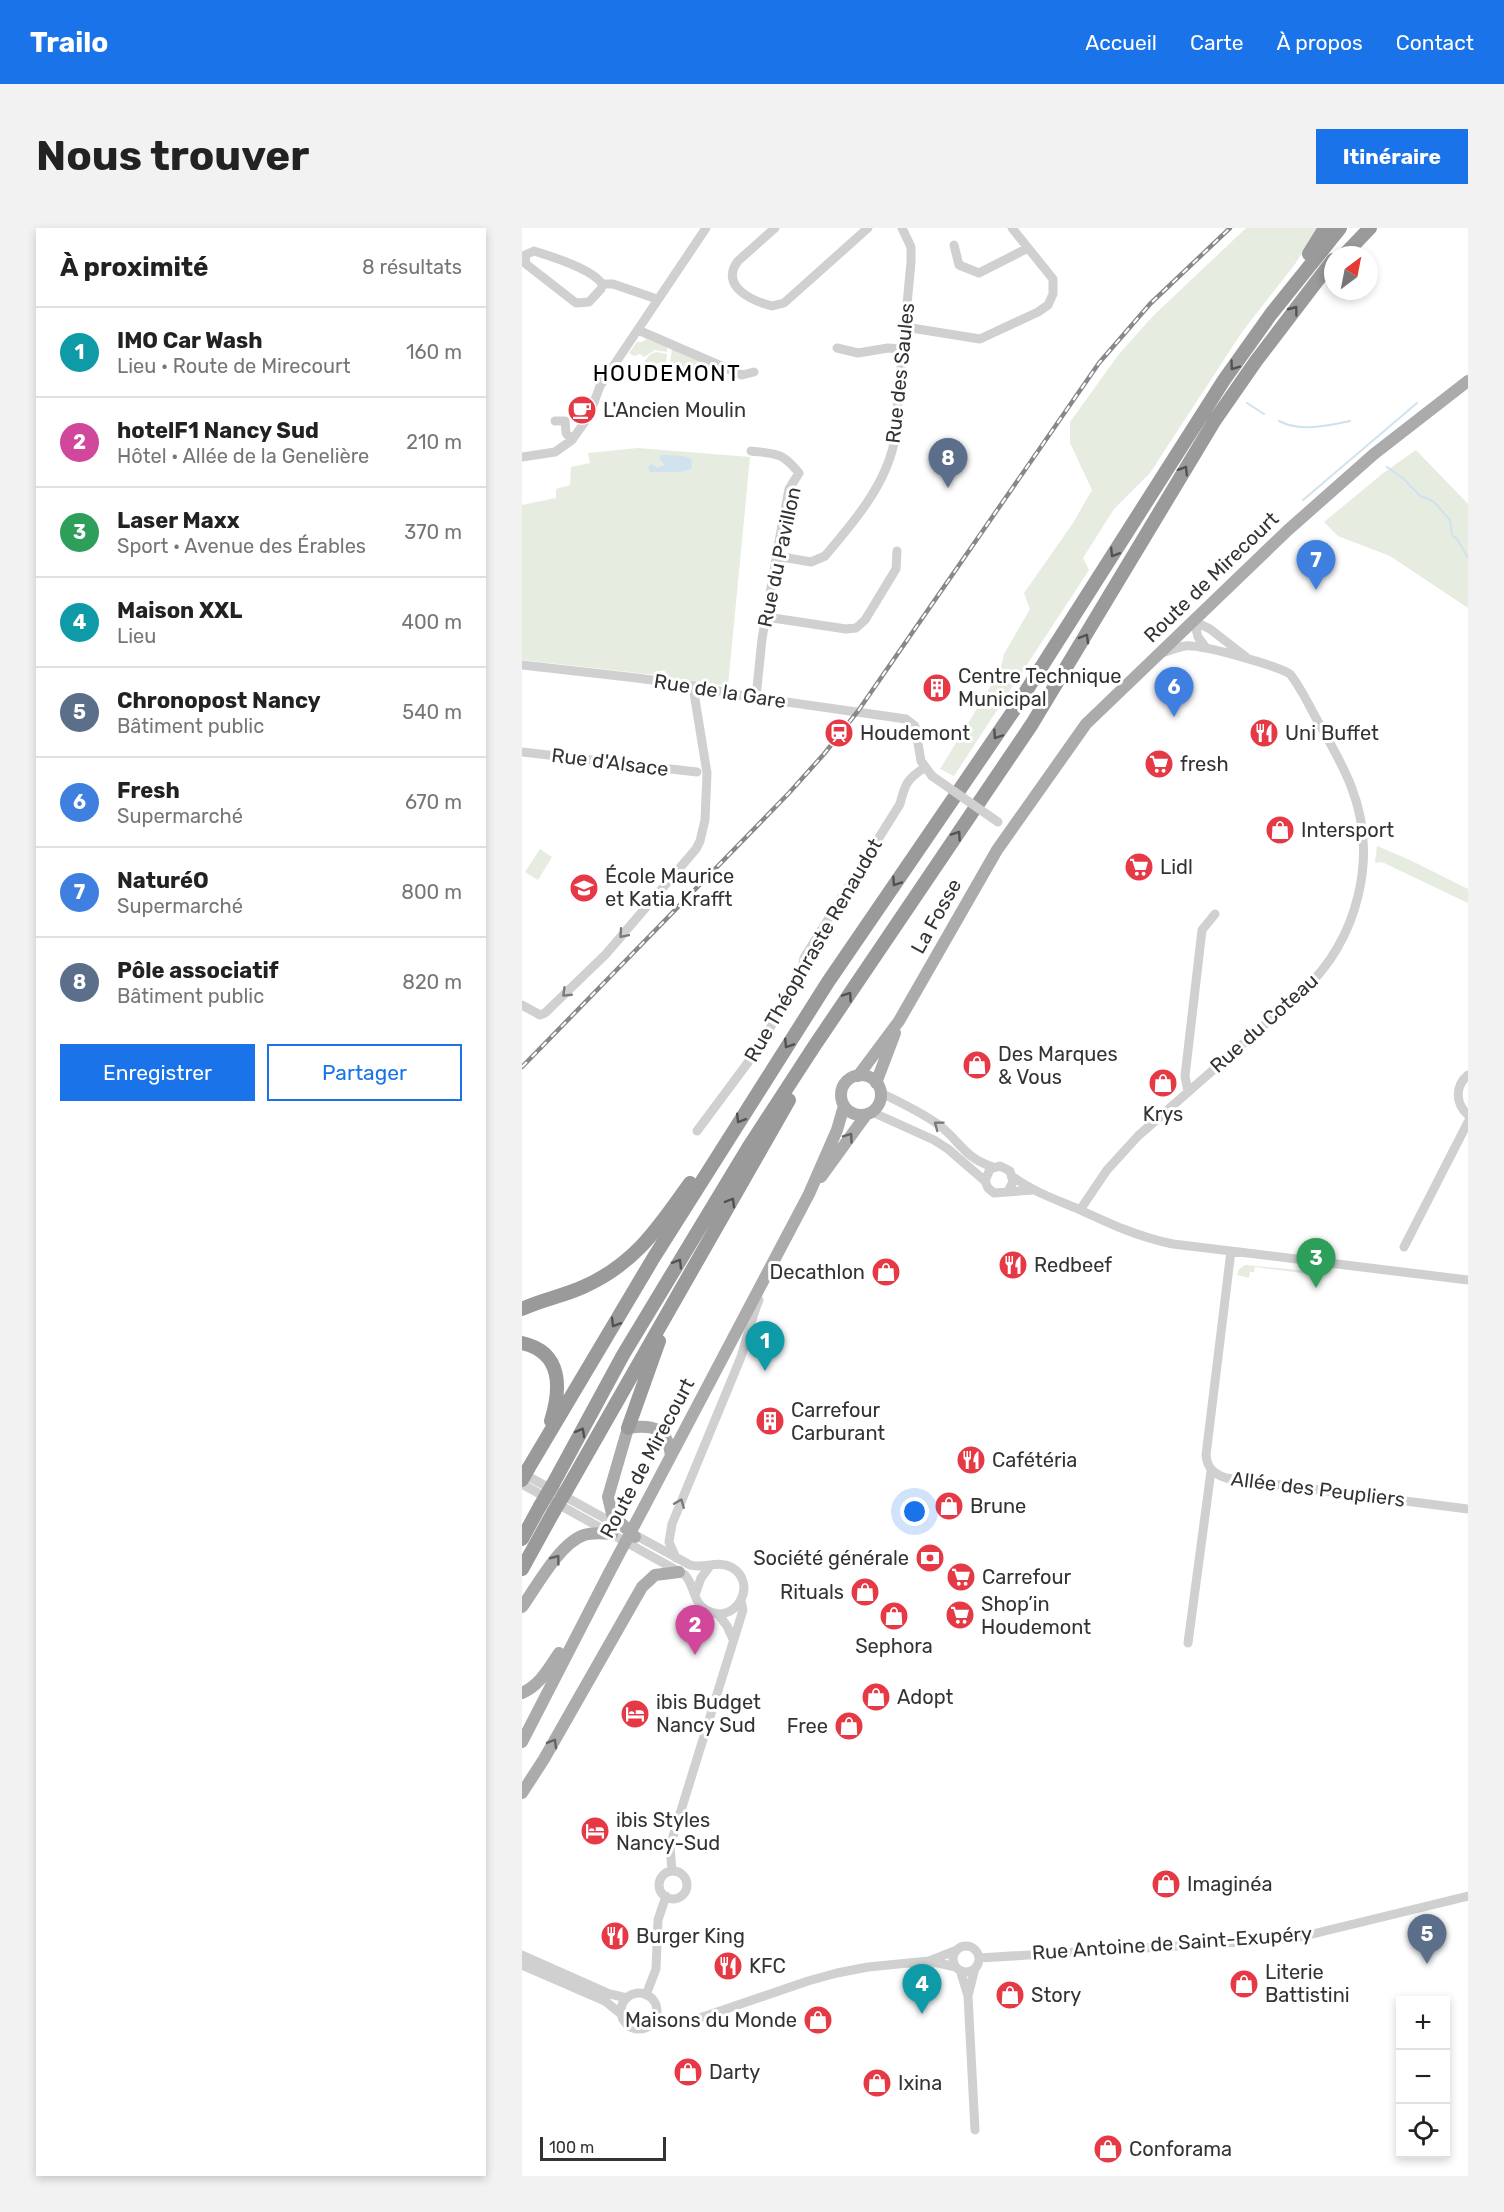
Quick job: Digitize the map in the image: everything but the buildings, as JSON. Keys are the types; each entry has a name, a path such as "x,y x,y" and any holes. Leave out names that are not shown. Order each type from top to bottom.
{"highway":[{"path":"1268,319 1325,228"},
{"path":"524,1476 710,1165 828,982 1020,701 1224,380 1268,319 1340,228"},
{"path":"1345,246 1360,228"},
{"path":"1353,246 1370,228"},
{"path":"522,1539 651,1308 748,1148 1032,724 1215,420 1324,271"},
{"path":"1308,291 1324,275"},
{"path":"522,1569 793,1093 815,1045"},
{"path":"522,1309 582,1287 610,1273 632,1257 654,1234 693,1178 710,1165"},
{"path":"628,1428 655,1350 703,1253"},
{"path":"522,1344 535,1347 543,1352 555,1368 557,1393 545,1441"}],"main road":[{"name":"Route de Mirecourt","path":"1010,831 1086,724 1328,494 1374,454 1468,381"},
{"name":"La Fosse","path":"858,1076 899,1021 973,890 1010,831"},
{"name":"La Fosse","path":"879,1088 899,1021"},
{"path":"858,1076 868,1077 879,1088 879,1104 869,1113 856,1115 844,1106 841,1095 848,1080 858,1076"},
{"name":"Route de Mirecourt","path":"522,1742 670,1455 809,1194 837,1130 844,1106"},
{"name":"Route de Mirecourt","path":"809,1194 869,1113"},
{"path":"635,1537 612,1514 608,1497 628,1428 643,1426 656,1429 666,1438 670,1455"},
{"path":"522,1607 572,1540 590,1533 612,1534"},
{"path":"522,1792 544,1759 642,1587 655,1575 679,1572"},
{"path":"522,1692 536,1684 545,1674 609,1573"}],"street":[{"path":"522,457 555,452 572,440 589,416 600,386 706,228"},
{"path":"775,228 738,261 731,277 738,290 772,306 784,303 868,228"},
{"name":"Rue des Saules","path":"776,556 811,562 825,556 879,485 890,462 894,443 911,247 902,228"},
{"path":"905,327 980,339 1048,305 1053,294 1053,279 1012,228"},
{"path":"954,245 959,265 979,273 1028,248"},
{"path":"602,284 602,289 589,302 576,303 526,264 524,254 534,251 544,254 592,274 602,284 657,299"},
{"path":"638,330 742,375 754,372"},
{"path":"837,348 858,353 888,348 903,349"},
{"path":"555,421 565,421 566,433 572,440"},
{"name":"Rue du Pavillon","path":"751,451 780,454 799,473 789,489 776,556 756,697"},
{"path":"766,617 846,629 860,626 896,568 897,551"},
{"path":"1208,608 1210,629"},
{"path":"1194,621 1198,637 1206,648"},
{"name":"Rue du Coteau","path":"1194,621 1210,629 1250,660"},
{"name":"Rue du Coteau","path":"1080,1210 1123,1152 1303,991 1319,974 1344,936 1356,907 1360,886 1363,835 1357,804 1346,772 1290,674 1206,648 1185,646 1157,655"},
{"name":"Rue de la Gare","path":"522,665 696,686 756,697 899,717 911,721 915,726 924,768"},
{"path":"522,1005 540,1015 545,1013 606,954 696,849 705,820 707,773 694,693 696,686"},
{"name":"Rue d'Alsace","path":"522,752 697,772"},
{"path":"924,768 1010,831"},
{"name":"Rue Théophraste Renaudot","path":"697,1131 758,1049 801,974 804,958 900,804 904,786 912,776 924,768"},
{"path":"1188,1092 1185,1076 1202,930 1215,914"},
{"path":"1468,1075 1460,1084 1458,1096 1460,1106 1468,1115"},
{"path":"879,1088 931,1119 948,1132 974,1160 993,1167 1007,1168 1013,1176 1035,1190 1127,1232 1148,1238 1231,1251 1468,1280"},
{"path":"869,1113 941,1145 985,1181 994,1193 1035,1190"},
{"path":"1404,1247 1468,1122"},
{"path":"985,1181 987,1173 993,1167"},
{"path":"1008,1191 1012,1186 1013,1176"},
{"name":"Allée des Peupliers","path":"1231,1251 1206,1455 1211,1471 1226,1478 1468,1509"},
{"path":"676,1558 669,1547 670,1531 741,1357 751,1318 764,1289 766,1273"},
{"path":"1188,1643 1211,1471"},
{"path":"524,1476 695,1567 723,1565 737,1572 744,1586 741,1601 743,1610 670,1846 672,1871"},
{"path":"524,1476 612,1534 688,1578 701,1607 718,1614 733,1639"},
{"path":"695,1595 701,1578 710,1566"},
{"path":"718,1614 735,1609 741,1601"},
{"path":"672,1871 679,1872 684,1876 687,1887 684,1893 679,1897 666,1896 661,1891 660,1880 672,1871"},
{"path":"646,1995 656,1969 657,1930 660,1910 666,1896"},
{"name":"Rue Antoine de Saint-Exupéry","path":"979,1958 1292,1939 1468,1896"},
{"path":"655,2019 685,2023 808,1981 868,1967 929,1961 963,1946 970,1946 977,1951 979,1958 968,1996"},
{"path":"957,1950 953,1958 968,1996 975,2130"},
{"path":"522,1955 610,1994 627,1998 638,1994 646,1995 656,2007 655,2019 649,2026 634,2029 609,2003 522,1965"},
{"path":"929,1961 969,1971 975,1968"},
{"path":"621,2014 622,2005 627,1998"}],"shaded area":[{"path":"1246,228 1318,228 1295,264 1242,332 1150,473 1114,509 1083,558 1089,570 954,776 940,769 1000,671 1004,654 1030,609 1024,593 1073,523 1092,490 1070,443 1070,422 1119,354 1153,316"},
{"path":"646,339 667,347 667,352 655,350 644,357 640,354 634,356 629,353 637,342"},
{"path":"672,349 708,364 697,367 691,376 679,374 680,366 670,362"},
{"path":"656,352 667,354 666,362 657,363 656,370 646,369 642,365 649,355"},
{"path":"638,448 750,457 728,686 668,677 664,670 657,672 656,675 522,660 522,505 556,498 556,489 570,485 571,467 590,463 588,453"},
{"path":"1416,450 1468,504 1468,608 1390,556 1338,536 1324,522 1382,474"},
{"path":"1377,846 1468,889 1468,903 1382,862 1375,863"},
{"path":"540,849 552,857 538,880 525,872"},
{"path":"1245,1265 1310,1271 1310,1274 1255,1267 1254,1272 1250,1272 1249,1278 1237,1275 1239,1269"}],"water":[{"path":"661,455 688,457 691,459 692,467 680,472 650,472 648,468 651,464 658,468 665,465 659,458"}],"waterway":[{"path":"1247,403 1264,414"},
{"path":"1303,500 1417,403"},
{"path":"1279,421 1304,427 1350,421"},
{"path":"1387,467 1404,479 1420,496 1433,501 1450,520 1452,535 1457,539 1468,558"}],"railway":[{"path":"522,1067 789,793 824,754 858,711 1099,363 1150,304 1230,228"}],"place":[{"name":"L'Ancien Moulin","path":"582,410"},
{"name":"Pôle associatif","path":"948,488"},
{"name":"NaturéO","path":"1316,590"},
{"name":"Centre Technique Municipal","path":"937,688"},
{"name":"Fresh","path":"1174,717"},
{"name":"Houdemont","path":"839,733"},
{"name":"Uni Buffet","path":"1264,733"},
{"name":"fresh","path":"1159,764"},
{"name":"Intersport","path":"1280,830"},
{"name":"Lidl","path":"1139,867"},
{"name":"École Maurice et Katia Krafft","path":"584,888"},
{"name":"Des Marques & Vous","path":"977,1065"},
{"name":"Krys","path":"1163,1083"},
{"name":"Redbeef","path":"1013,1265"},
{"name":"Decathlon","path":"886,1272"},
{"name":"Laser Maxx","path":"1316,1288"},
{"name":"IMO Car Wash","path":"765,1371"},
{"name":"Carrefour Carburant","path":"770,1421"},
{"name":"Cafétéria","path":"971,1460"},
{"name":"Brune","path":"949,1506"},
{"name":"Société générale","path":"930,1558"},
{"name":"Carrefour","path":"961,1577"},
{"name":"Rituals","path":"865,1592"},
{"name":"Shop’in Houdemont","path":"960,1615"},
{"name":"Sephora","path":"894,1616"},
{"name":"hotelF1 Nancy Sud","path":"695,1655"},
{"name":"Adopt","path":"876,1697"},
{"name":"ibis Budget Nancy Sud","path":"635,1714"},
{"name":"Free","path":"849,1726"},
{"name":"ibis Styles Nancy-Sud","path":"595,1831"},
{"name":"Imaginéa","path":"1166,1884"},
{"name":"Burger King","path":"615,1936"},
{"name":"Chronopost Nancy","path":"1427,1964"},
{"name":"KFC","path":"728,1966"},
{"name":"Literie Battistini","path":"1244,1984"},
{"name":"Story","path":"1010,1995"},
{"name":"Maison XXL","path":"922,2014"},
{"name":"Maisons du Monde","path":"818,2020"},
{"name":"Darty","path":"688,2072"},
{"name":"Ixina","path":"877,2083"},
{"name":"Conforama","path":"1108,2149"}],"district":[{"name":"HOUDEMONT","path":"667,373"}]}
